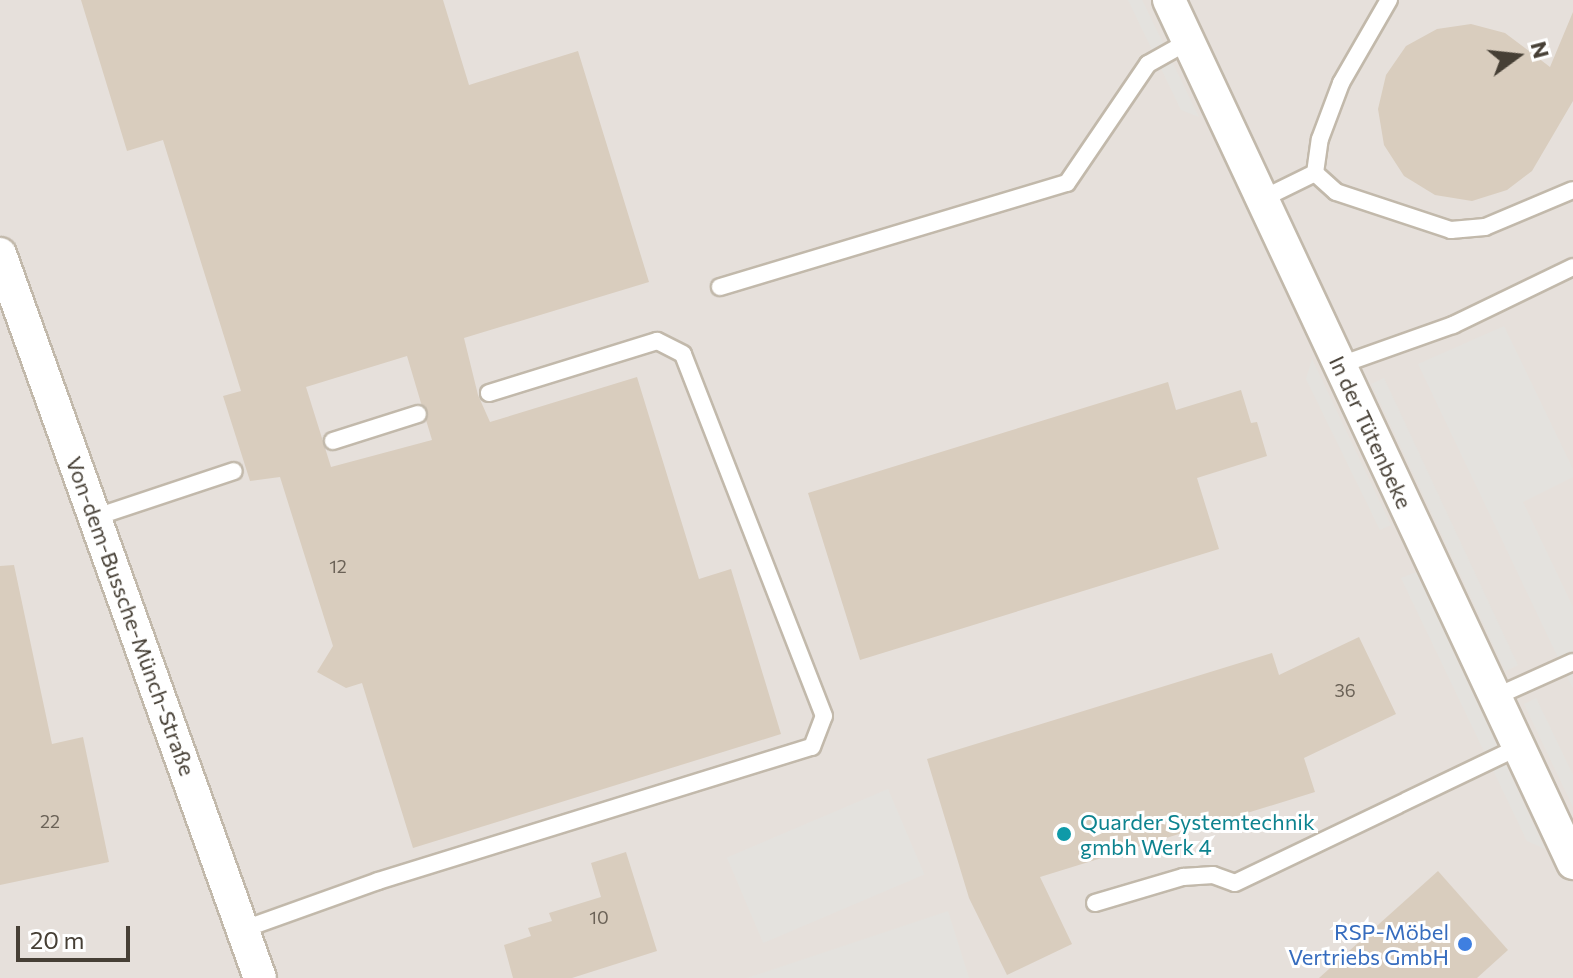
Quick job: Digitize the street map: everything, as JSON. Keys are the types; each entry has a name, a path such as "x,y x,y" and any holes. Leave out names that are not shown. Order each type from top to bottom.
{"street":[{"name":"In der Tütenbeke","path":"1169,0 1573,863"},
{"name":"Von-dem-Bussche-Münch-Straße","path":"0,254 260,978"}],"lane":[{"path":"1315,173 1320,139 1341,83 1389,0"},
{"path":"720,287 1067,183 1148,64 1189,41"},
{"path":"1315,173 1336,192 1451,230 1485,227 1573,190"},
{"path":"1262,199 1315,173"},
{"path":"1340,365 1453,325 1573,267"},
{"path":"244,929 378,881 812,747 824,716 683,354 657,341 489,393"},
{"path":"333,441 418,414"},
{"path":"96,517 234,471"},
{"path":"1495,697 1573,662"},
{"path":"1095,903 1183,877 1213,875 1235,883 1519,747"}],"shaded area":[{"path":"0,0 1573,0 1573,978 0,978"},
{"path":"1128,0 1142,0 1199,117 1181,110"},
{"path":"1504,326 1573,469 1573,477 1523,502 1573,607 1573,689 1418,364"},
{"path":"1312,359 1391,525 1380,530 1306,379"},
{"path":"1384,378 1518,665 1505,671 1371,384"},
{"path":"1416,572 1545,849 1527,841 1401,578"},
{"path":"1536,698 1573,775 1573,807 1524,704"},
{"path":"888,789 924,875 763,943 727,857"},
{"path":"948,911 969,978 747,978"}],"building":[{"path":"81,0 443,0 469,85 578,51 649,282 464,338 478,395 490,422 637,377 699,579 731,569 781,734 413,848 362,683 346,688 317,672 333,646 280,477 250,481 223,396 241,391 163,140 127,151","holes":["407,356 432,440 331,467 306,387"]},
{"path":"1573,12 1573,101 1532,171 1507,190 1472,201 1435,195 1404,176 1384,145 1378,109 1386,75 1406,46 1437,29 1471,24 1505,33 1550,67"},
{"path":"1168,382 1176,410 1241,390 1251,423 1257,422 1267,456 1197,478 1219,549 860,660 808,493"},
{"path":"14,565 52,744 83,737 109,862 0,885 0,566"},
{"name":"Quarder Systemtechnik gmbh Werk 4","path":"1359,637 1396,714 1304,758 1315,792 1040,877 1072,944 1007,975 969,898 927,759 1272,653 1279,675"},
{"path":"626,852 657,951 572,978 513,978 504,945 531,936 528,928 552,921 549,913 601,897 591,863"},
{"path":"1438,871 1508,950 1477,978 1319,978"}],"place":[{"name":"Quarder Systemtechnik gmbh Werk 4","path":"1064,834"},
{"name":"RSP-Möbel Vertriebs GmbH","path":"1465,944"}]}
